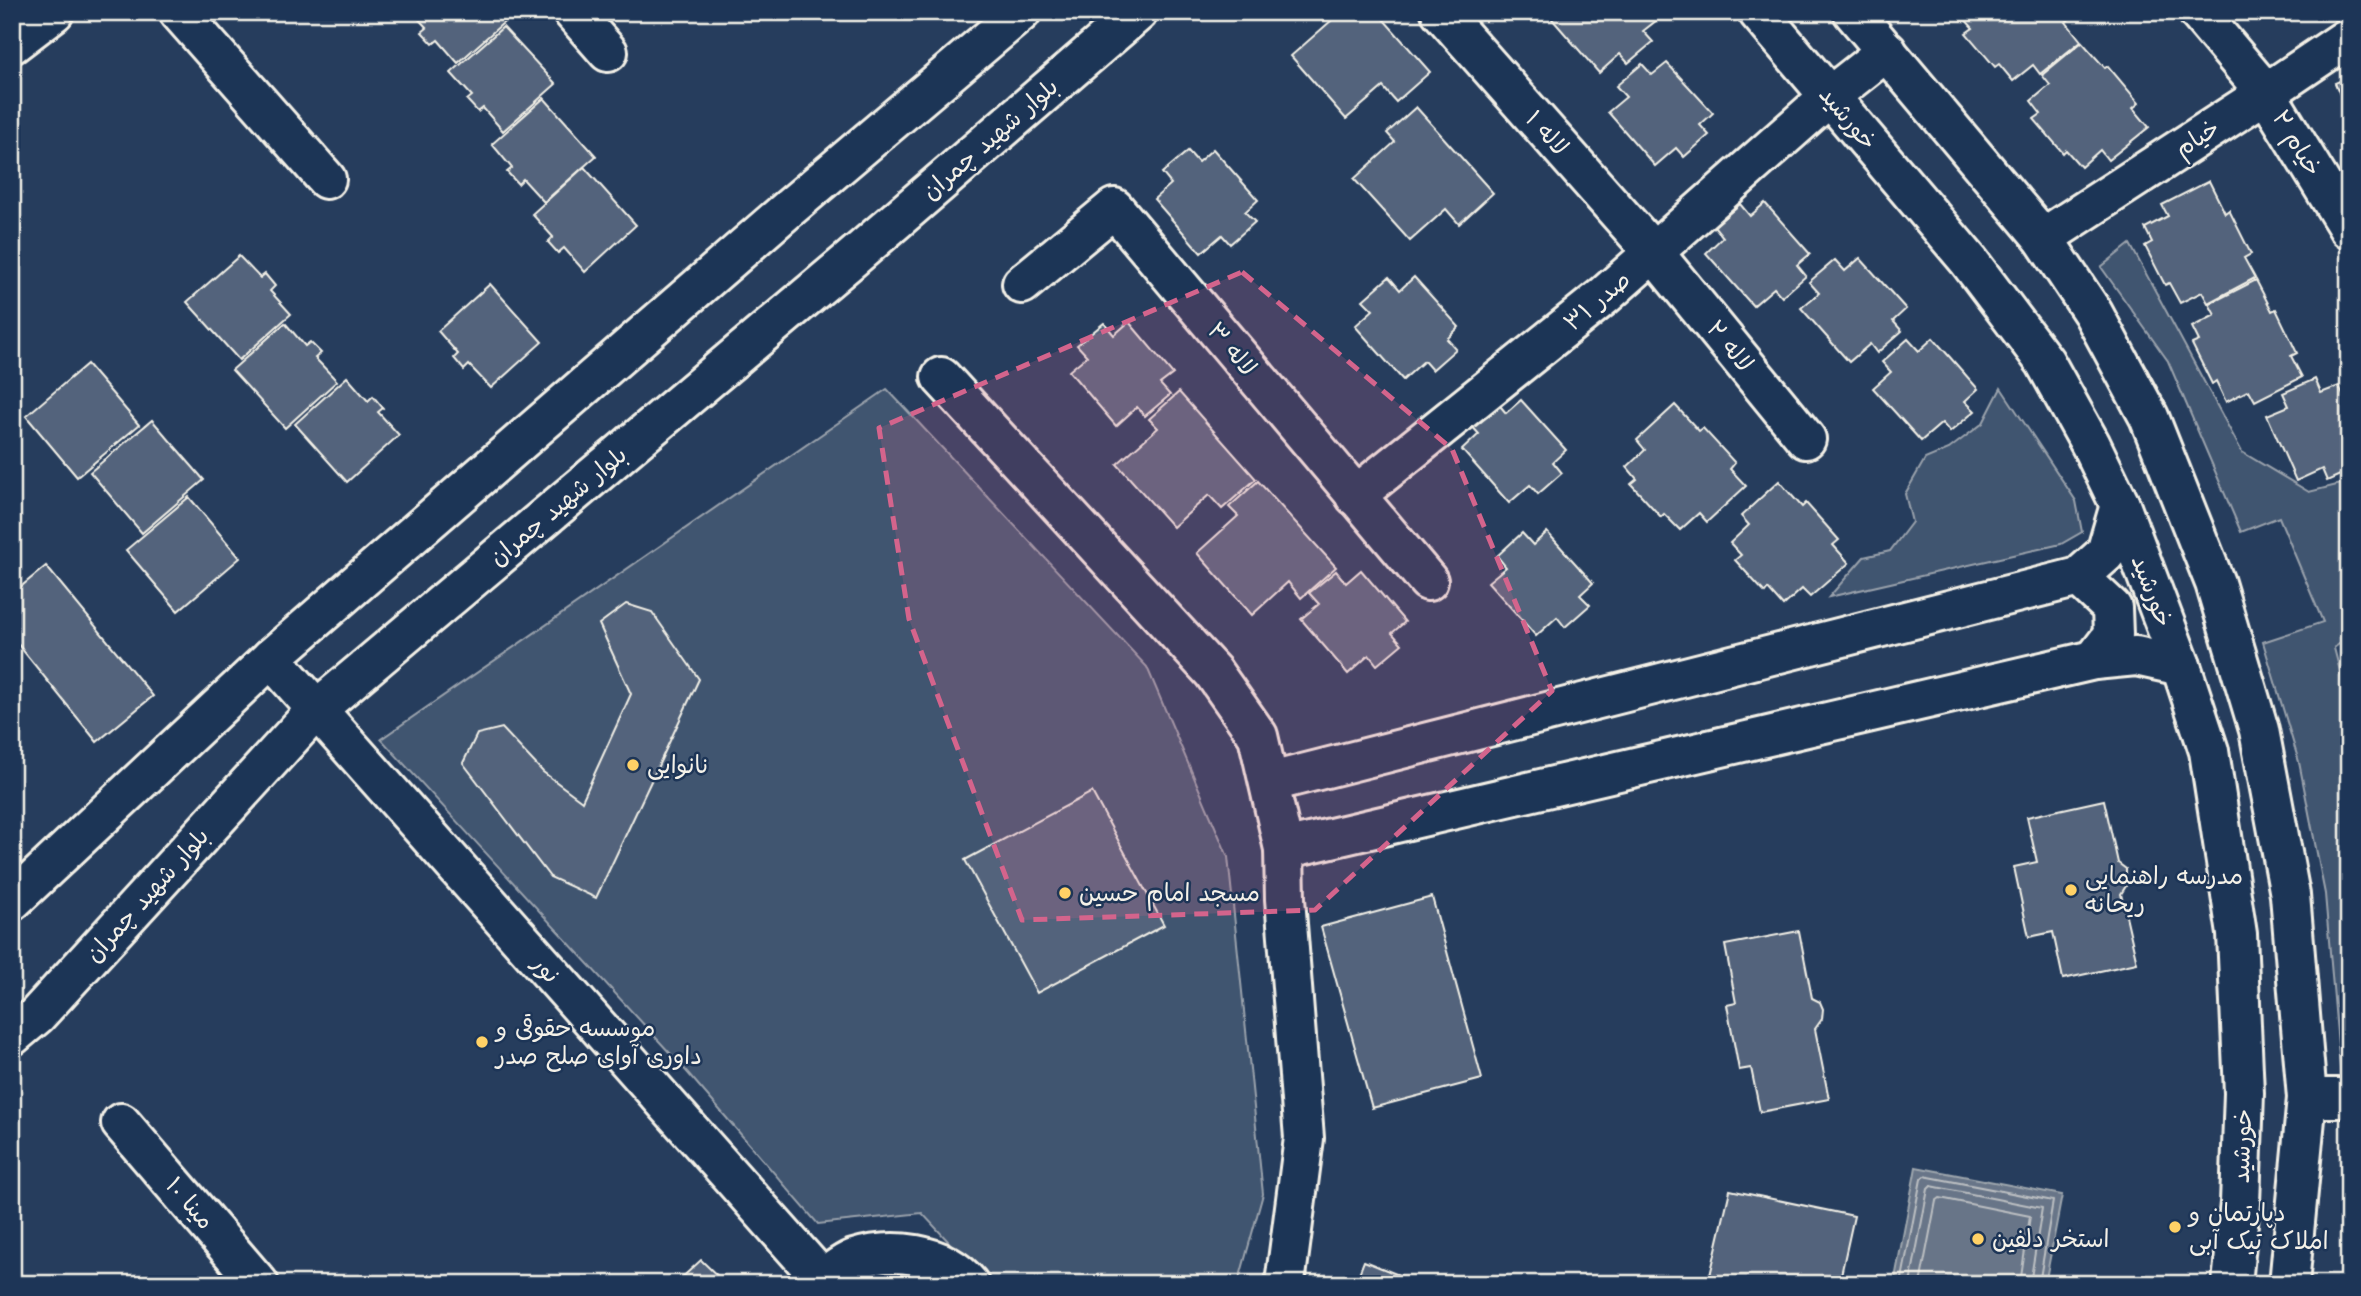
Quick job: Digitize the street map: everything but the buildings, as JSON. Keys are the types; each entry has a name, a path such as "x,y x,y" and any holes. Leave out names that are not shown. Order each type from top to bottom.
{"street":[{"path":"12,44 54,12"},
{"path":"180,12 326,179"},
{"path":"573,12 608,52"},
{"path":"12,901 271,658 777,219 1021,12"},
{"name":"بلوار شهید چمران","path":"12,1036 37,1015 316,710 838,270 1138,12"},
{"name":"لاله ۱","path":"1441,12 1654,253"},
{"name":"خورشید","path":"1758,12 1969,261 2045,362 2091,445 2120,505 2181,666 2209,751 2237,934 2244,1093 2240,1203 2232,1284"},
{"path":"1853,12 2043,238 2093,313 2149,417 2215,583 2259,730 2288,883 2307,1098 2289,1284"},
{"name":"خیام ۲","path":"2198,12 2266,93 2349,229"},
{"name":"خیام","path":"2043,238 2349,37"},
{"name":"صدر ۳۱","path":"1355,496 1604,296 1829,96 1887,51"},
{"name":"لاله ۳","path":"1022,284 1114,208 1428,581"},
{"name":"لاله ۲","path":"1654,253 1806,439"},
{"path":"940,377 1213,672 1258,736 1271,782 1284,849 1286,912 1304,1138 1285,1284"},
{"path":"1271,782 2079,577 2106,553 2120,505"},
{"path":"2079,577 2112,608 2113,635 2094,660"},
{"path":"1284,849 2094,660 2136,656 2181,666"},
{"name":"نور","path":"271,658 820,1282"},
{"path":"2307,1098 2349,1098"},
{"name":"مینا ۱۰","path":"121,1122 259,1284"},
{"path":"820,1282 852,1260 887,1252 928,1257 960,1273 969,1284"}],"highlighted area":[{"path":"1242,272 1452,449 1552,691 1315,910 1022,920 909,619 879,428"}],"shaded area":[{"path":"2130,244 2242,452 2309,492 2349,482 2349,636 2334,648 2349,705 2349,1079 2341,1080 2325,894 2299,762 2263,642 2323,622 2279,517 2241,532 2168,361 2101,267"},
{"path":"2001,388 2076,501 2082,532 2061,544 1829,597 1864,557 1890,551 1912,522 1905,494 1925,459 1949,449 1983,423"},
{"path":"887,389 1147,667 1228,857 1263,1194 1238,1284 988,1284 922,1213 818,1224 681,1065 381,739"}],"water":[{"name":"استخر دلفین","path":"1916,1167 2062,1195 2045,1284 1894,1284"}],"place":[{"name":"نانوایی","path":"633,765"},
{"name":"مدرسه راهنمایی ریحانه","path":"2071,890"},
{"name":"مسجد امام‌ حسین","path":"1065,893"},
{"name":"موسسه حقوقی و داوری آوای صلح صدر","path":"482,1042"},
{"name":"دپارتمان و املاک تیک آبی","path":"2175,1227"},
{"name":"استخر دلفین","path":"1978,1239"}]}
